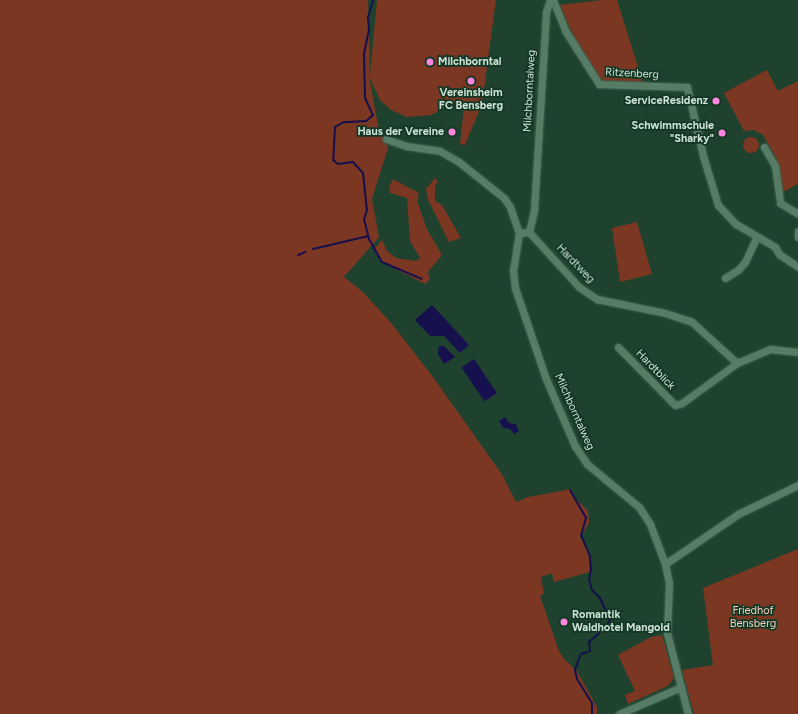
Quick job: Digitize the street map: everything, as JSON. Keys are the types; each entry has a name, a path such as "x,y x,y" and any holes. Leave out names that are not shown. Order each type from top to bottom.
{"street":[{"name":"Milchborntalweg","path":"529,232 534,210 546,12 550,0"},
{"name":"Ritzenberg","path":"553,0 566,32 600,84 687,87 703,156 718,205 736,224 756,238"},
{"path":"386,139 406,146 440,151 454,159 504,198 510,207 519,234 529,232"},
{"path":"764,147 775,166 780,203 798,214"},
{"path":"798,231 798,237"},
{"name":"Hardtweg","path":"529,232 573,281 597,299 665,313 692,322 737,364"},
{"name":"Milchborntalweg","path":"519,234 515,254 514,284 552,393 580,455 639,507 650,524 665,564 669,582 667,633 688,714"},
{"path":"724,278 730,276 745,262 756,238 775,247 780,254 798,267"},
{"name":"Hardtblick","path":"618,347 675,405 682,403 737,364"},
{"path":"737,364 770,350 798,352"},
{"path":"665,564 738,514 798,485"},
{"path":"619,714 681,687"}],"green space":[{"path":"0,0 368,0 370,75 377,0 496,0 482,104 465,145 460,144 464,107 450,105 431,115 407,117 391,110 380,100 369,76 378,125 388,148 372,199 379,237 344,277 363,292 392,324 433,377 503,476 516,502 528,497 571,489 575,498 588,511 589,523 580,537 588,548 590,572 554,582 552,573 541,577 544,594 540,596 559,651 564,659 577,671 597,707 597,714 0,714"},
{"path":"602,0 617,0 643,83 604,81 599,78 578,46 559,5"},
{"path":"767,70 778,91 798,81 798,184 781,193 776,158 763,135 754,130 744,131 724,93"},
{"path":"751,137 758,142 759,145 754,152 751,153 744,148 743,145 748,138"},
{"path":"435,178 438,182 435,185 435,201 442,205 461,238 449,242 428,200 426,189"},
{"path":"393,179 419,193 417,201 427,229 442,255 428,272 430,279 425,284 382,262 374,249 382,240 387,251 396,258 416,261 420,258 410,241 407,198 390,193 389,187"},
{"path":"637,222 652,274 620,282 612,228"},
{"name":"Friedhof Bensberg","path":"798,549 798,714 694,714 682,670 713,665 703,588"},
{"path":"662,635 674,677 668,686 628,704 625,695 635,691 618,655 651,637"}],"shaded area":[{"path":"432,305 469,345 460,353 444,336 430,336 415,320"},
{"path":"439,346 444,346 455,357 444,364 438,354"},
{"path":"474,359 497,393 484,401 462,367"},
{"path":"505,417 509,423 516,424 519,431 514,434 510,429 503,428 499,421"}],"waterway":[{"path":"373,0 368,18 369,30 364,53 365,98 373,115 366,121 344,122 335,127 333,160 338,164 353,162 363,173 367,210 364,219 369,239 382,262 422,279"},
{"path":"313,249 369,236"},
{"path":"298,255 305,252"},
{"path":"570,490 586,518 581,535 590,556 591,569 589,579 592,590 600,598 610,620 604,629 589,642 590,651"},
{"path":"581,654 588,652"},
{"path":"580,656 575,670 577,679 592,703 592,714"}],"place":[{"name":"Milchborntal","path":"430,62"},
{"name":"Vereinsheim FC Bensberg","path":"471,81"},
{"name":"ServiceResidenz","path":"716,101"},
{"name":"Haus der Vereine","path":"452,132"},
{"name":"Schwimmschule \"Sharky\"","path":"722,133"},
{"name":"Romantik Waldhotel Mangold","path":"564,622"}]}
